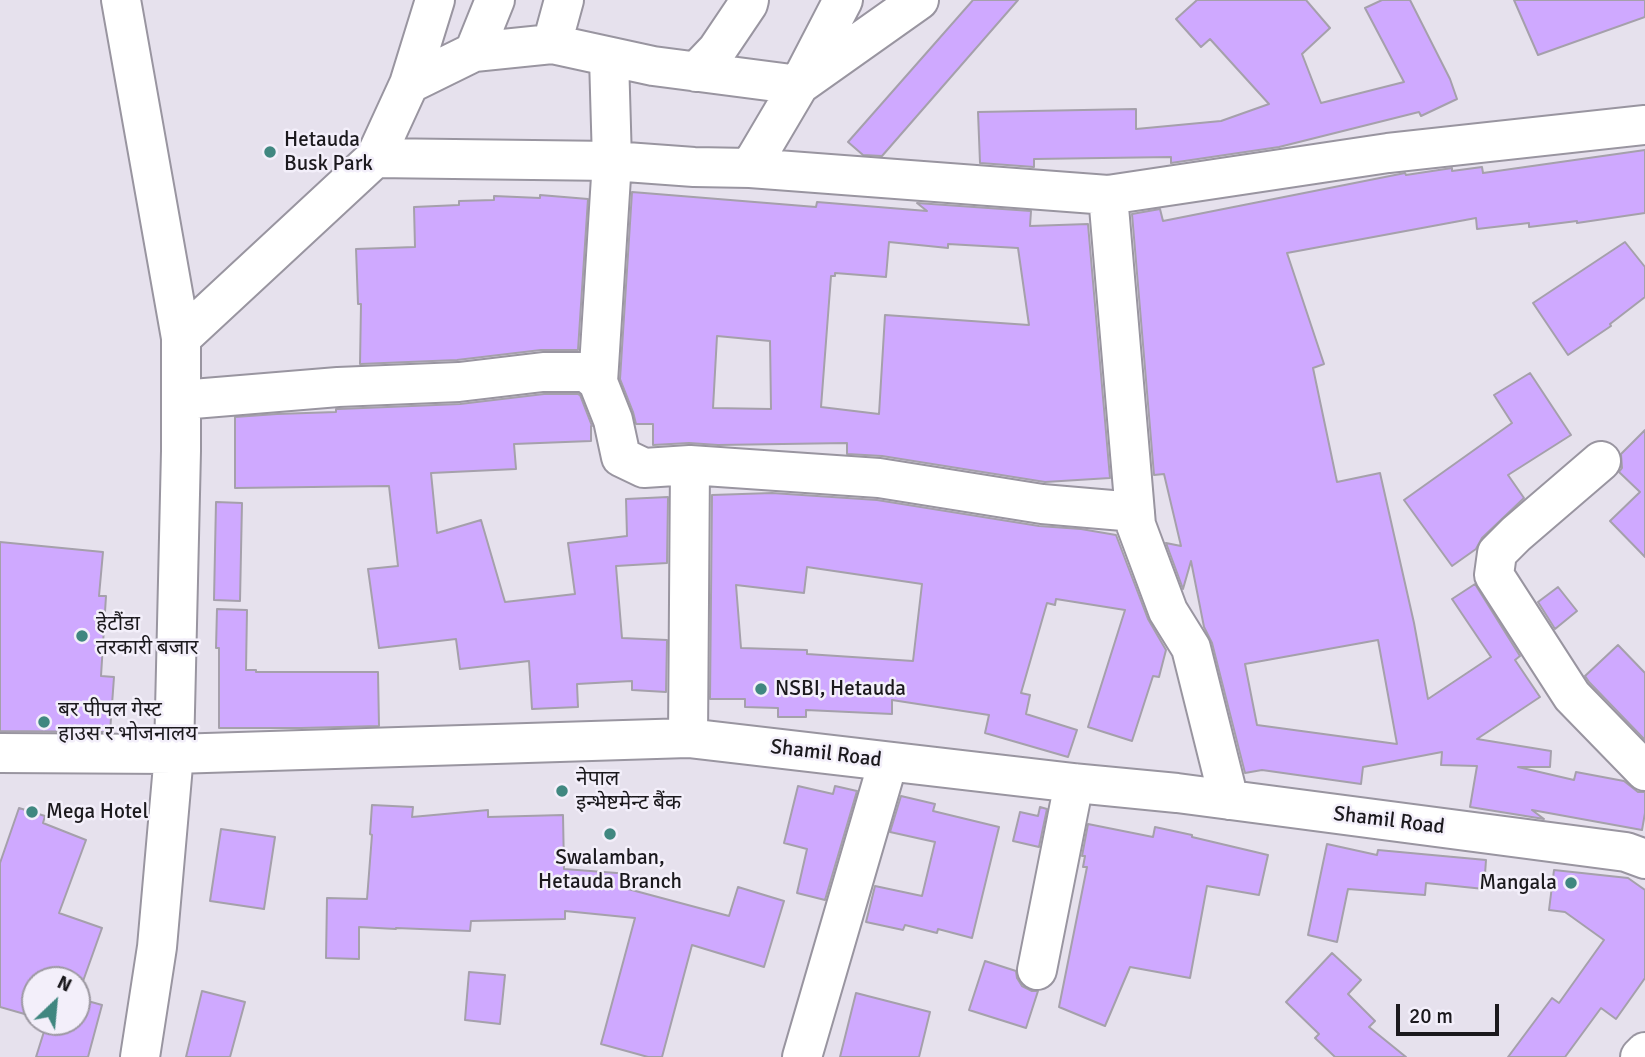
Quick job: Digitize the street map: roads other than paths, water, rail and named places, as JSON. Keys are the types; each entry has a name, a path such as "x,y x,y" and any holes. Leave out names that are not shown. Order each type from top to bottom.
{"main road":[{"path":"121,0 181,338 174,754 157,947 140,1057"},
{"path":"181,338 375,158 409,83 435,0"},
{"path":"474,51 495,0"},
{"path":"552,44 564,0"},
{"path":"696,72 717,50 749,0"},
{"path":"750,169 799,85 843,0"},
{"path":"409,83 474,51 552,44 610,58 799,85 919,0"},
{"path":"610,58 612,161 598,382 613,419 621,457 644,468 690,465 879,478 1042,504 1135,512"},
{"path":"375,158 612,161 1108,195 1388,153 1645,125"},
{"path":"1108,195 1136,525 1168,611 1191,648 1229,800"},
{"path":"181,400 338,387 458,382 543,372 586,372 598,382"},
{"path":"1601,461 1497,553 1494,575 1572,696 1645,771"},
{"path":"688,738 690,465"},
{"name":"Shamil Road","path":"0,753 174,754 688,738 1177,793 1626,852 1645,859"},
{"path":"802,1057 888,762"},
{"path":"1037,970 1074,783"},
{"path":"1640,1057 1645,1052"}],"place":[{"name":"Hetauda Busk Park","path":"270,152"},
{"name":"हेटौंडा तरकारी बजार","path":"82,636"},
{"name":"NSBI, Hetauda","path":"761,689"},
{"name":"बर पीपल गेस्ट हाउस र भोजनालय","path":"44,722"},
{"name":"नेपाल इन्भेष्टमेन्ट बैंक","path":"562,791"},
{"name":"Mega Hotel","path":"32,812"},
{"name":"Swalamban, Hetauda Branch","path":"610,834"},
{"name":"Mangala","path":"1571,883"}]}
